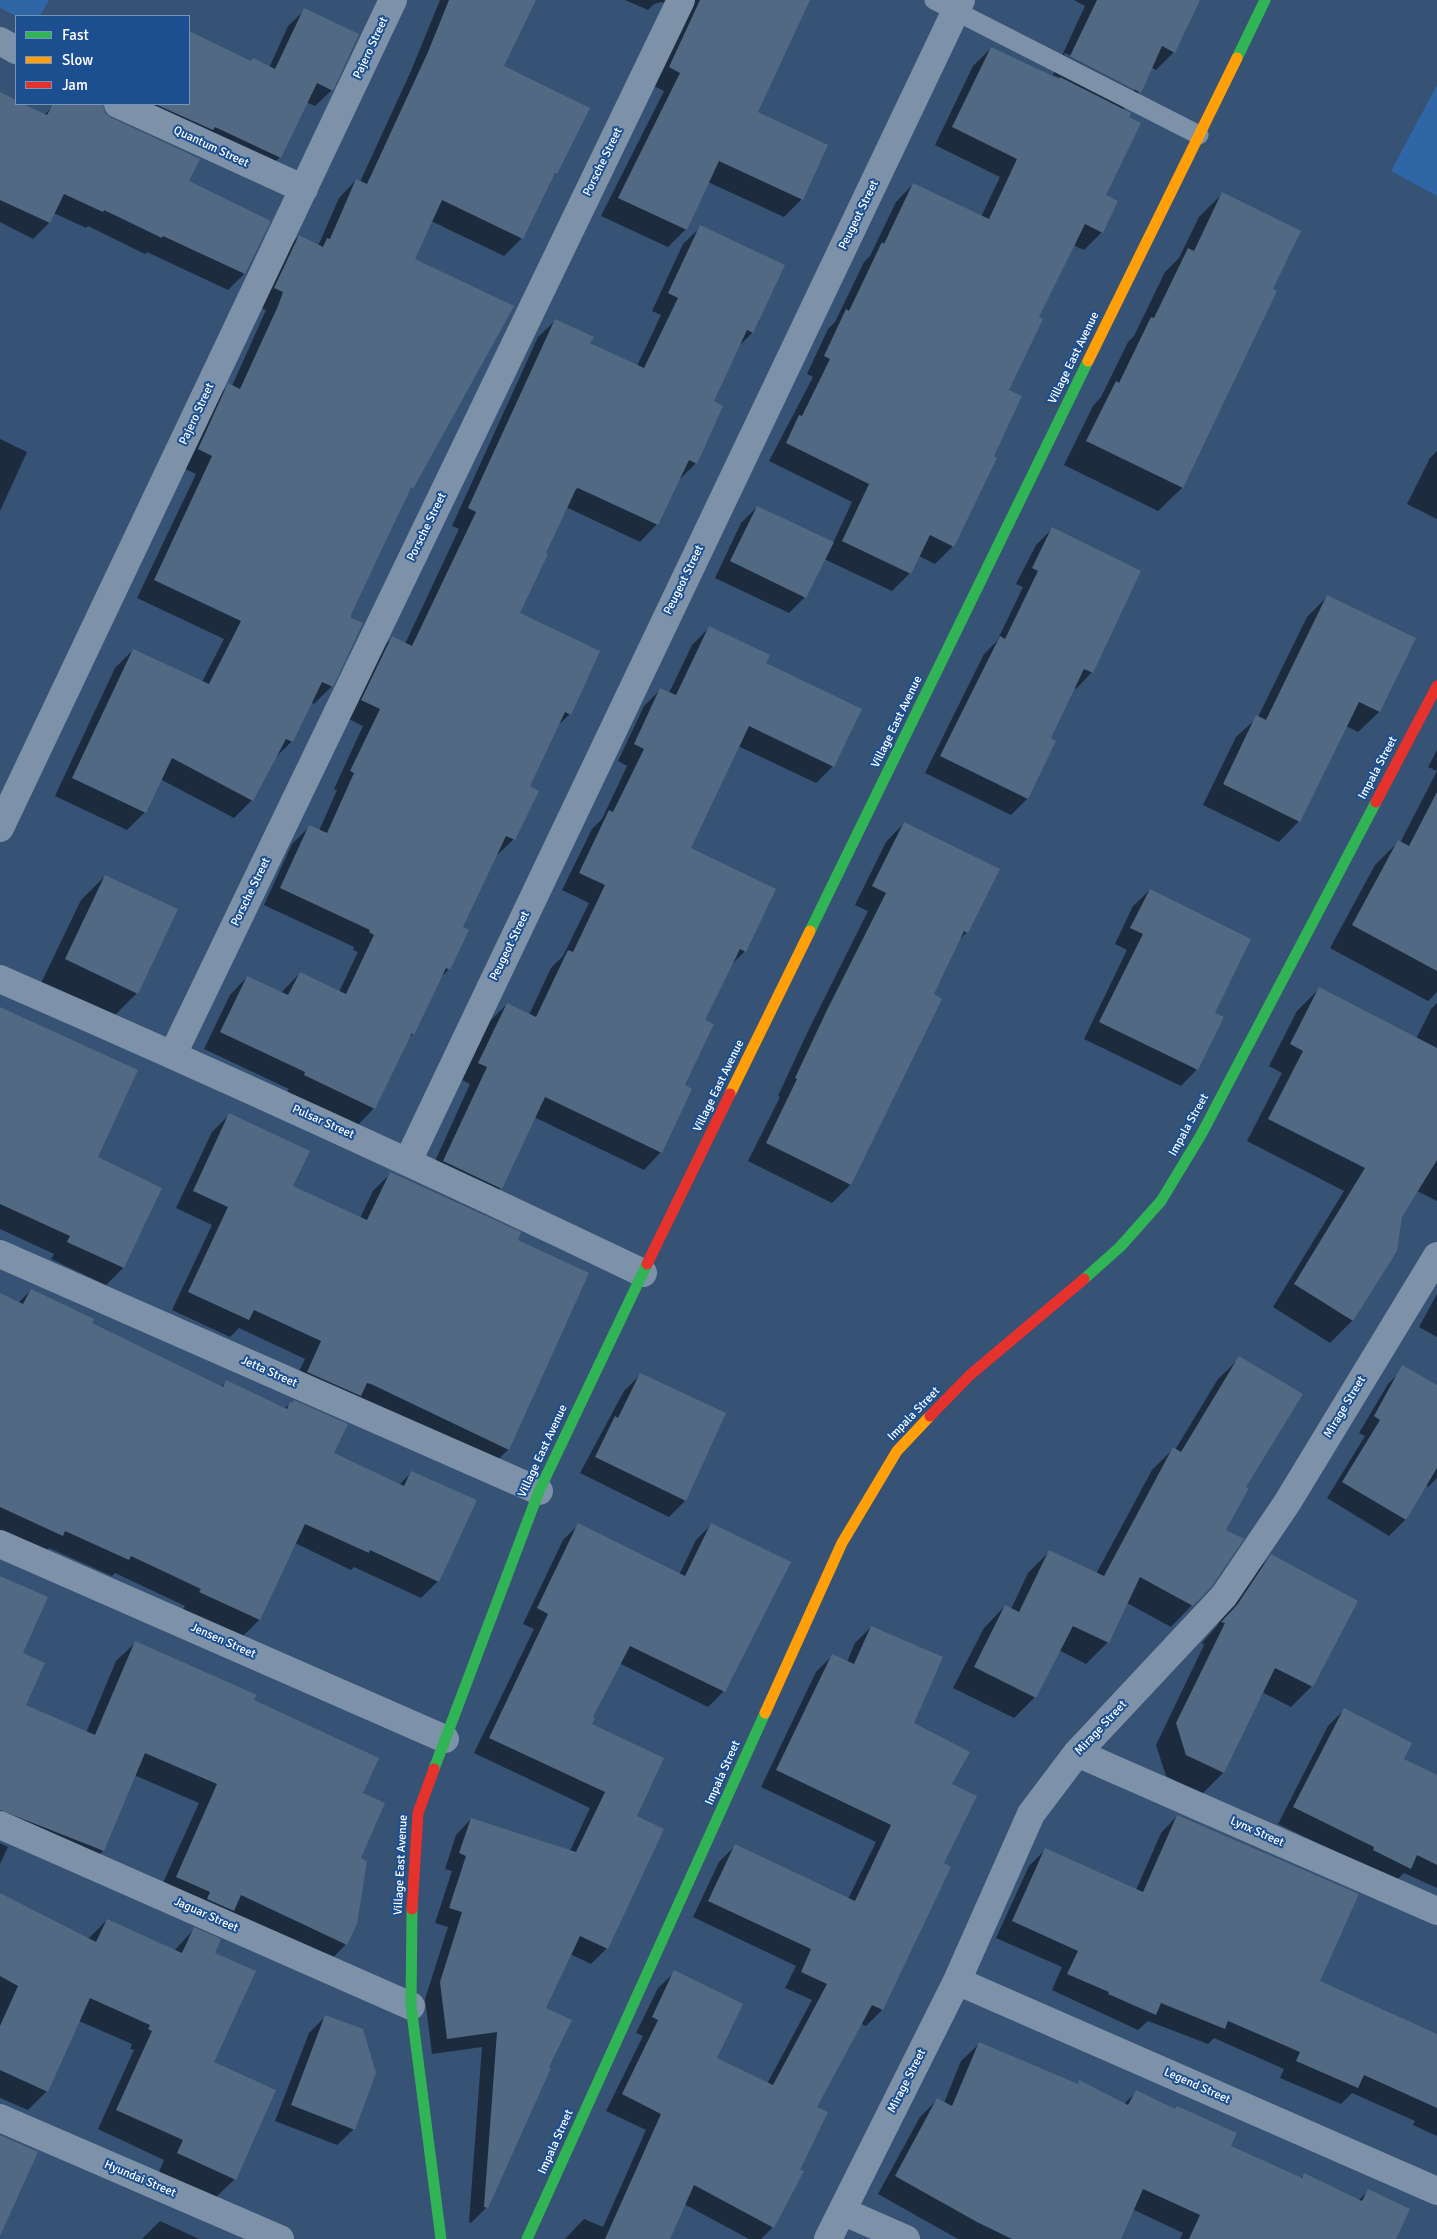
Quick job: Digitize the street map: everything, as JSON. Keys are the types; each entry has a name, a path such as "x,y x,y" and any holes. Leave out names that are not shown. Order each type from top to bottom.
{"street":[{"name":"Pajero Street","path":"0,828 393,0"},
{"name":"Porsche Street","path":"173,1054 681,0"},
{"name":"Village East Avenue","path":"441,2239 412,2006 412,1889 418,1813 445,1739 539,1491 643,1273 1265,0"},
{"name":"Peugeot Street","path":"408,1161 950,4"},
{"path":"0,41 15,49"},
{"name":"Quantum Street","path":"120,105 304,189"},
{"name":"Impala Street","path":"527,2239 834,1561 852,1526 896,1452 970,1375 1036,1321 1120,1247 1160,1202 1201,1135 1437,686"},
{"name":"Pulsar Street","path":"0,979 173,1054 408,1161 643,1273"},
{"name":"Jetta Street","path":"0,1254 539,1491"},
{"name":"Mirage Street","path":"828,2239 957,1981 1031,1814 1077,1754 1224,1596 1287,1503 1437,1256"},
{"name":"Jensen Street","path":"0,1544 445,1739"},
{"name":"Lynx Street","path":"1077,1754 1437,1911"},
{"name":"Jaguar Street","path":"0,1825 412,2006"},
{"name":"Legend Street","path":"957,1981 1437,2191"},
{"name":"Hyundai Street","path":"0,2118 280,2239"},
{"path":"842,2211 906,2239"}],"lane":[{"path":"950,4 1198,135"}],"shaded area":[{"path":"0,0 49,0 41,15 15,16 0,8"},
{"path":"1437,85 1437,196 1391,171"}],"building":[{"path":"449,0 536,0 504,66 590,108 557,174 555,173 523,239 442,200 415,259 514,306 413,489 411,488 380,553 351,615 351,618 363,623 333,687 322,682 293,742 286,739 253,801 172,758 146,813 72,778 133,649 209,684 241,621 154,580 212,456 198,449 228,383 240,389 278,306 283,292 274,288 299,235 323,247 327,238 330,239 356,179 367,184 428,52"},
{"path":"700,0 810,0 758,112 828,145 803,200 719,161 687,230 618,198 680,73 669,67"},
{"path":"1097,0 1200,0 1175,53 1162,46 1141,93 1070,56"},
{"path":"304,8 359,34 333,91 317,83 281,158 215,127 213,130 157,105 190,105 190,31 251,61 253,58 275,69"},
{"path":"991,47 1059,79 1060,77 1131,113 1129,117 1141,123 1106,195 1118,201 1103,233 1085,224 1039,317 1043,319 1009,390 1022,396 994,456 997,458 954,547 930,535 911,574 842,541 869,484 786,443 799,415 802,416 830,359 824,356 846,309 849,311 913,183 989,219 1017,159 952,127"},
{"path":"0,92 15,100 15,105 25,105 47,115 52,105 103,105 105,113 112,118 200,159 189,181 271,221 245,274 163,236 162,238 104,210 103,212 64,194 50,223 0,200"},
{"path":"1222,192 1301,231 1273,289 1277,291 1183,488 1086,441 1116,381 1119,383 1151,317 1154,318 1188,248 1194,251"},
{"path":"700,225 785,265 753,333 747,330 714,401 723,406 697,464 689,460 658,525 578,488 576,489 520,613 600,651 571,715 565,712 530,786 539,791 515,840 506,836 463,927 469,930 450,970 446,968 414,1035 412,1033 375,1109 304,1075 305,1072 220,1032 247,976 288,995 300,972 346,994 374,935 369,932 370,930 280,888 309,825 327,833 354,773 350,771 380,709 361,700 392,636 412,646 476,512 468,508 555,319 594,337 590,343 644,368 678,298 668,293"},
{"path":"757,506 834,542 806,598 730,561"},
{"path":"1052,527 1141,571 1093,673 1084,669 1051,738 1056,741 1028,799 940,756 1000,636 1005,639 1038,571 1032,568"},
{"path":"1327,595 1416,638 1380,712 1359,702 1300,822 1223,784 1256,715 1266,720"},
{"path":"709,626 770,655 766,663 862,709 834,767 749,726 691,848 776,889 746,952 740,949 705,1020 714,1024 685,1085 692,1089 662,1153 545,1097 502,1189 443,1161 487,1067 478,1063 507,1003 536,1017 568,950 573,952 605,885 579,873 609,810 613,812 644,749 634,744 660,688 676,695"},
{"path":"1437,792 1437,971 1352,925 1398,840 1409,846"},
{"path":"904,822 1000,869 968,933 964,931 934,994 942,999 851,1185 766,1143 827,1010 886,893 872,886"},
{"path":"105,875 178,909 138,994 65,959"},
{"path":"1150,889 1251,939 1215,1013 1224,1017 1198,1070 1099,1022 1143,934 1130,928"},
{"path":"1319,987 1437,1048 1437,1160 1402,1217 1397,1251 1353,1321 1294,1284 1365,1168 1268,1119 1303,1051 1290,1044"},
{"path":"0,1007 138,1070 98,1157 162,1188 124,1268 67,1242 70,1236 0,1204"},
{"path":"229,1113 310,1151 293,1186 367,1220 390,1172 521,1232 518,1240 589,1273 509,1450 371,1384 367,1383 361,1396 307,1372 321,1341 254,1310 249,1320 188,1292 228,1207 193,1191"},
{"path":"31,1289 94,1319 92,1323 223,1387 226,1380 287,1409 290,1402 292,1403 294,1400 348,1424 334,1453 404,1486 411,1471 477,1500 439,1582 370,1550 369,1553 305,1524 260,1620 199,1592 201,1589 131,1556 129,1560 65,1531 63,1536 0,1507 0,1293 23,1304"},
{"path":"1239,1356 1303,1394 1246,1487 1249,1488 1226,1530 1244,1539 1212,1586 1193,1606 1140,1577 1109,1643 1073,1626 1036,1698 974,1667 1005,1605 1019,1612 1049,1550 1104,1576 1173,1447 1181,1452"},
{"path":"1402,1365 1437,1385 1437,1468 1406,1520 1342,1482 1380,1420 1374,1416"},
{"path":"640,1373 726,1413 686,1501 595,1457 615,1416 618,1418"},
{"path":"578,1523 685,1576 711,1523 791,1562 725,1692 630,1646 593,1717 595,1718 592,1724 664,1758 637,1816 664,1829 608,1949 580,1936 546,2008 572,2020 549,2067 551,2068 488,2208 484,2207 497,2032 447,2039 440,1982 462,1912 449,1908 466,1856 459,1853 471,1818 576,1852 605,1792 489,1738 548,1614 537,1608"},
{"path":"1271,1554 1358,1601 1313,1687 1275,1668 1224,1773 1186,1755 1176,1723 1225,1623 1221,1622 1237,1605"},
{"path":"0,1576 48,1597 23,1653 45,1663 26,1705 95,1735 135,1641 257,1695 254,1700 379,1758 363,1793 385,1803 361,1858 367,1861 357,1924 347,1945 241,1895 234,1911 207,1899 210,1892 176,1877 217,1784 145,1753 104,1851 0,1810"},
{"path":"871,1626 943,1657 914,1723 970,1752 952,1784 977,1796 944,1863 951,1867 883,2010 872,2005 817,2107 828,2112 800,2170 804,2171 774,2228 694,2185 670,2239 605,2239 661,2114 622,2094 658,2020 652,2017 674,1970 743,2004 717,2058 773,2085 827,1984 801,1972 811,1949 708,1901 735,1844 855,1901 891,1825 776,1770 832,1654 854,1664"},
{"path":"1344,1708 1412,1743 1404,1759 1437,1775 1437,1865 1417,1855 1411,1869 1373,1850 1374,1847 1293,1807"},
{"path":"1177,1815 1359,1894 1320,1981 1437,2034 1437,2108 1364,2075 1358,2088 1296,2061 1300,2052 1228,2021 1225,2029 1161,2003 1156,2015 1108,1994 1109,1992 1067,1974 1078,1951 1012,1921 1045,1848 1143,1892"},
{"path":"0,1893 96,1942 107,1919 182,1953 194,1927 221,1939 215,1953 256,1971 214,2062 276,2090 236,2180 177,2153 183,2140 116,2110 152,2031 148,2029 150,2025 90,1998 48,2092 0,2070 0,2026 18,1986 0,1976"},
{"path":"325,2015 363,2029 376,2073 355,2130 291,2105"},
{"path":"979,2042 1078,2084 1079,2080 1128,2105 1136,2090 1175,2109 1177,2106 1237,2133 1231,2146 1302,2178 1304,2173 1362,2201 1368,2189 1410,2209 1396,2239 1189,2239 1200,2215 1143,2189 1121,2239 1012,2239 977,2222 895,2176 937,2098 952,2106"},
{"path":"0,2135 38,2152 0,2236"}],"traffic: fast":[{"path":"1237,58 1265,0"},
{"path":"810,931 1088,361"},
{"path":"1084,1279 1120,1247 1161,1201 1201,1135 1376,802"},
{"path":"434,1769 539,1491 647,1264"},
{"path":"527,2239 765,1713"},
{"path":"412,1909 411,2006 441,2239"}],"traffic: slow":[{"path":"1088,361 1237,58"},
{"path":"730,1094 810,931"},
{"path":"765,1713 842,1543 897,1451 930,1416"}],"traffic: jam":[{"path":"1376,802 1437,686"},
{"path":"647,1264 730,1094"},
{"path":"930,1416 970,1375 1084,1279"},
{"path":"412,1909 418,1813 434,1769"}]}
